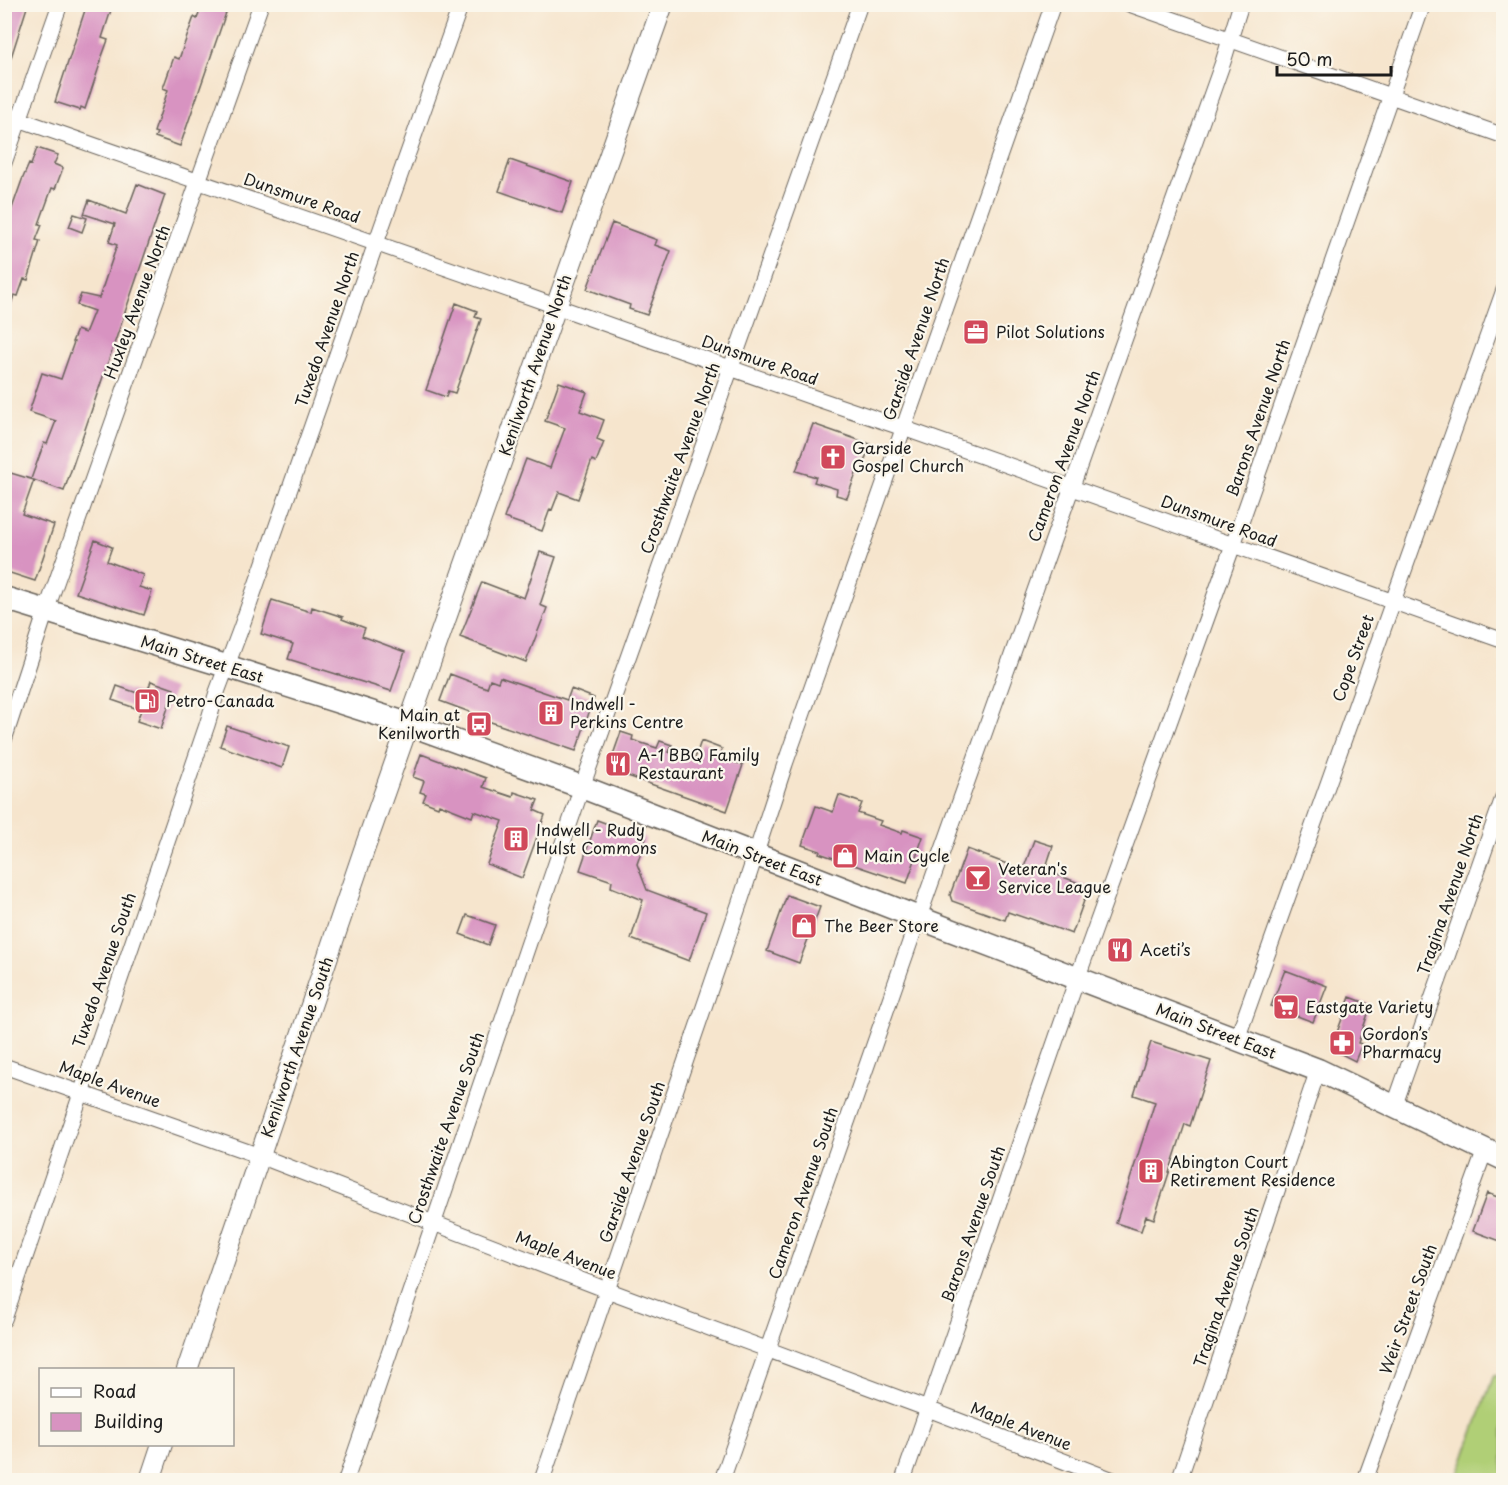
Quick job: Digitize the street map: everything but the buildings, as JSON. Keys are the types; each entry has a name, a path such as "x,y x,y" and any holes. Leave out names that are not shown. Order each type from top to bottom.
{"main road":[{"name":"Kenilworth Avenue North","path":"408,724 663,4"},
{"name":"Main Street East","path":"4,598 408,724 582,787 1318,1070 1494,1154"},
{"name":"Kenilworth Avenue South","path":"188,1368 408,724"},
{"path":"150,1480 161,1446"}],"street":[{"path":"4,162 60,4"},
{"name":"Huxley Avenue North","path":"4,740 46,611 261,4"},
{"name":"Tuxedo Avenue North","path":"226,666 461,4"},
{"name":"Crosthwaite Avenue North","path":"582,787 860,4"},
{"name":"Garside Avenue North","path":"756,855 785,764 1053,4"},
{"path":"1129,4 1503,136"},
{"name":"Cameron Avenue North","path":"919,918 1241,4"},
{"name":"Barons Avenue North","path":"1077,979 1233,545 1423,4"},
{"name":"Dunsmure Road","path":"4,114 1071,487 1503,641"},
{"name":"Cope Street","path":"1237,1039 1503,290"},
{"name":"Tuxedo Avenue South","path":"4,1319 226,666"},
{"name":"Crosthwaite Avenue South","path":"346,1480 582,787"},
{"name":"Tragina Avenue North","path":"1394,1107 1503,795"},
{"name":"Garside Avenue South","path":"542,1480 756,855"},
{"name":"Cameron Avenue South","path":"722,1480 919,918"},
{"name":"Barons Avenue South","path":"903,1480 1077,979"},
{"name":"Maple Avenue","path":"4,1066 260,1156 607,1290 1113,1480"},
{"name":"Tragina Avenue South","path":"1179,1480 1318,1070"},
{"name":"Weir Street South","path":"1365,1480 1494,1154"}],"green space":[{"path":"1494,1375 1503,1378 1503,1480 1456,1480"}],"place":[{"name":"Pilot Solutions","path":"976,332"},
{"name":"Garside Gospel Church","path":"833,457"},
{"name":"Petro-Canada","path":"147,701"},
{"name":"Indwell - Perkins Centre","path":"551,713"},
{"name":"Main at Kenilworth","path":"479,724"},
{"name":"A-1 BBQ Family Restaurant","path":"618,764"},
{"name":"Indwell - Rudy Hulst Commons","path":"516,839"},
{"name":"Main Cycle","path":"845,856"},
{"name":"Veteran's Service League","path":"978,878"},
{"name":"The Beer Store","path":"804,926"},
{"name":"Aceti’s","path":"1120,950"},
{"name":"Eastgate Variety","path":"1286,1007"},
{"name":"Gordon’s Pharmacy","path":"1342,1043"},
{"name":"Abington Court Retirement Residence","path":"1151,1171"}]}
